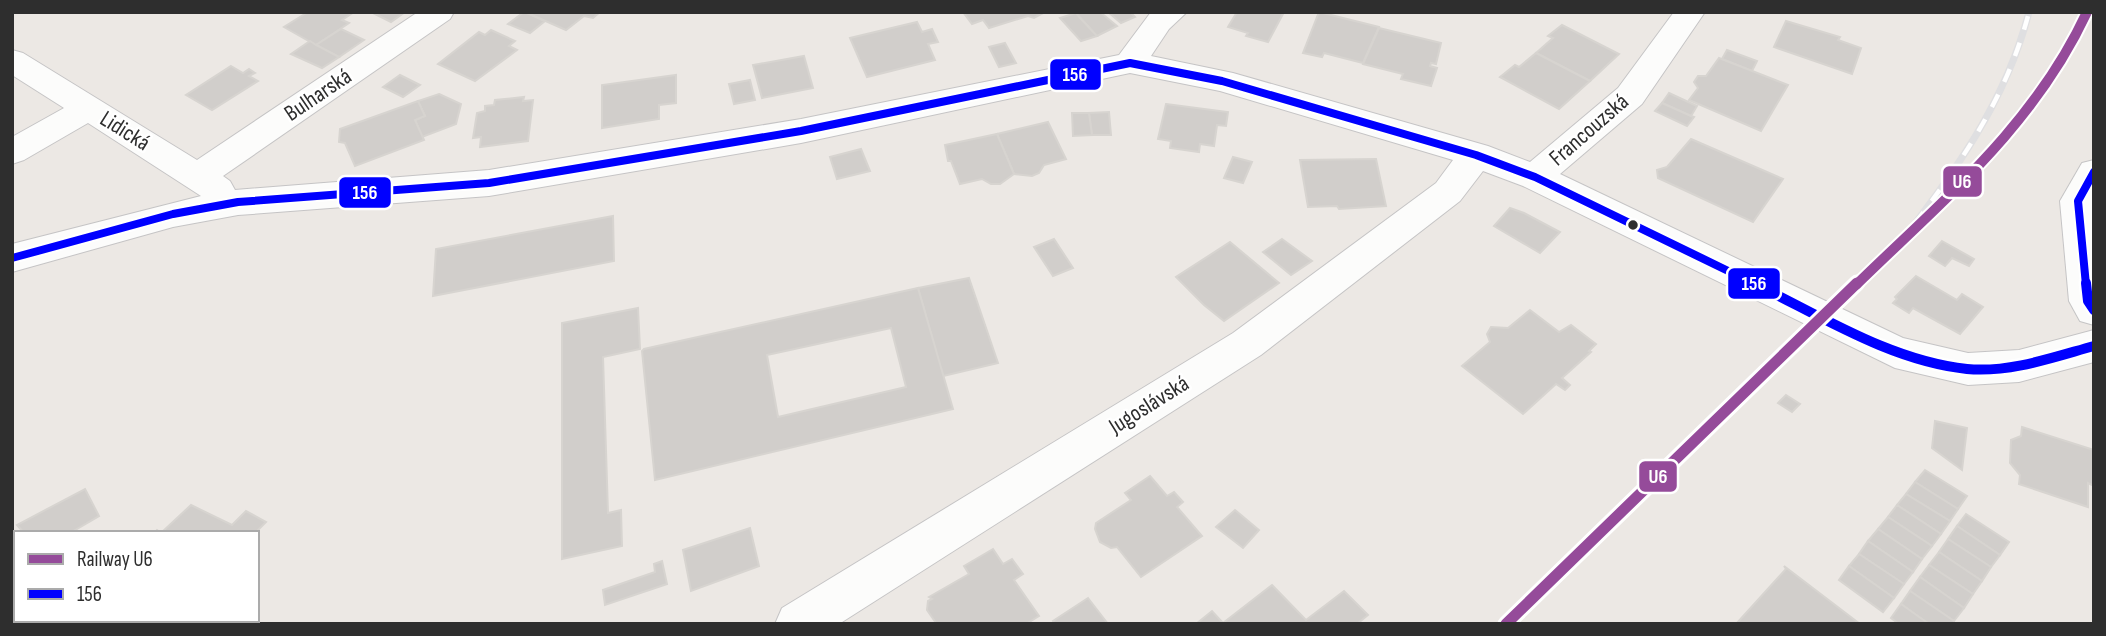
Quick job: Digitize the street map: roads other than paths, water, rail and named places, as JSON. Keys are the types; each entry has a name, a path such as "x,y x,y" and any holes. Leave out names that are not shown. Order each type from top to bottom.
{"street":[{"name":"Bulharská","path":"197,177 439,12"},
{"path":"1130,63 1158,22 1172,12"},
{"name":"Francouzská","path":"1535,177 1630,96 1690,12"},
{"name":"Lidická","path":"12,60 238,202"},
{"path":"12,258 173,214 238,202 489,183 802,131 1130,63 1222,81 1476,155 1535,177 1895,352 1968,369 2019,366 2094,346"},
{"path":"12,152 89,108"},
{"name":"Jugoslávská","path":"799,624 1247,344 1448,192 1476,155"},
{"path":"2094,173 2078,201 2088,301 2094,310"}],"railway":[{"path":"1898,246 1958,163 1992,107 2019,45 2029,12"}],"rail line":[{"name":"U6","path":"1506,624 2001,144 2049,81 2087,12"}]}
